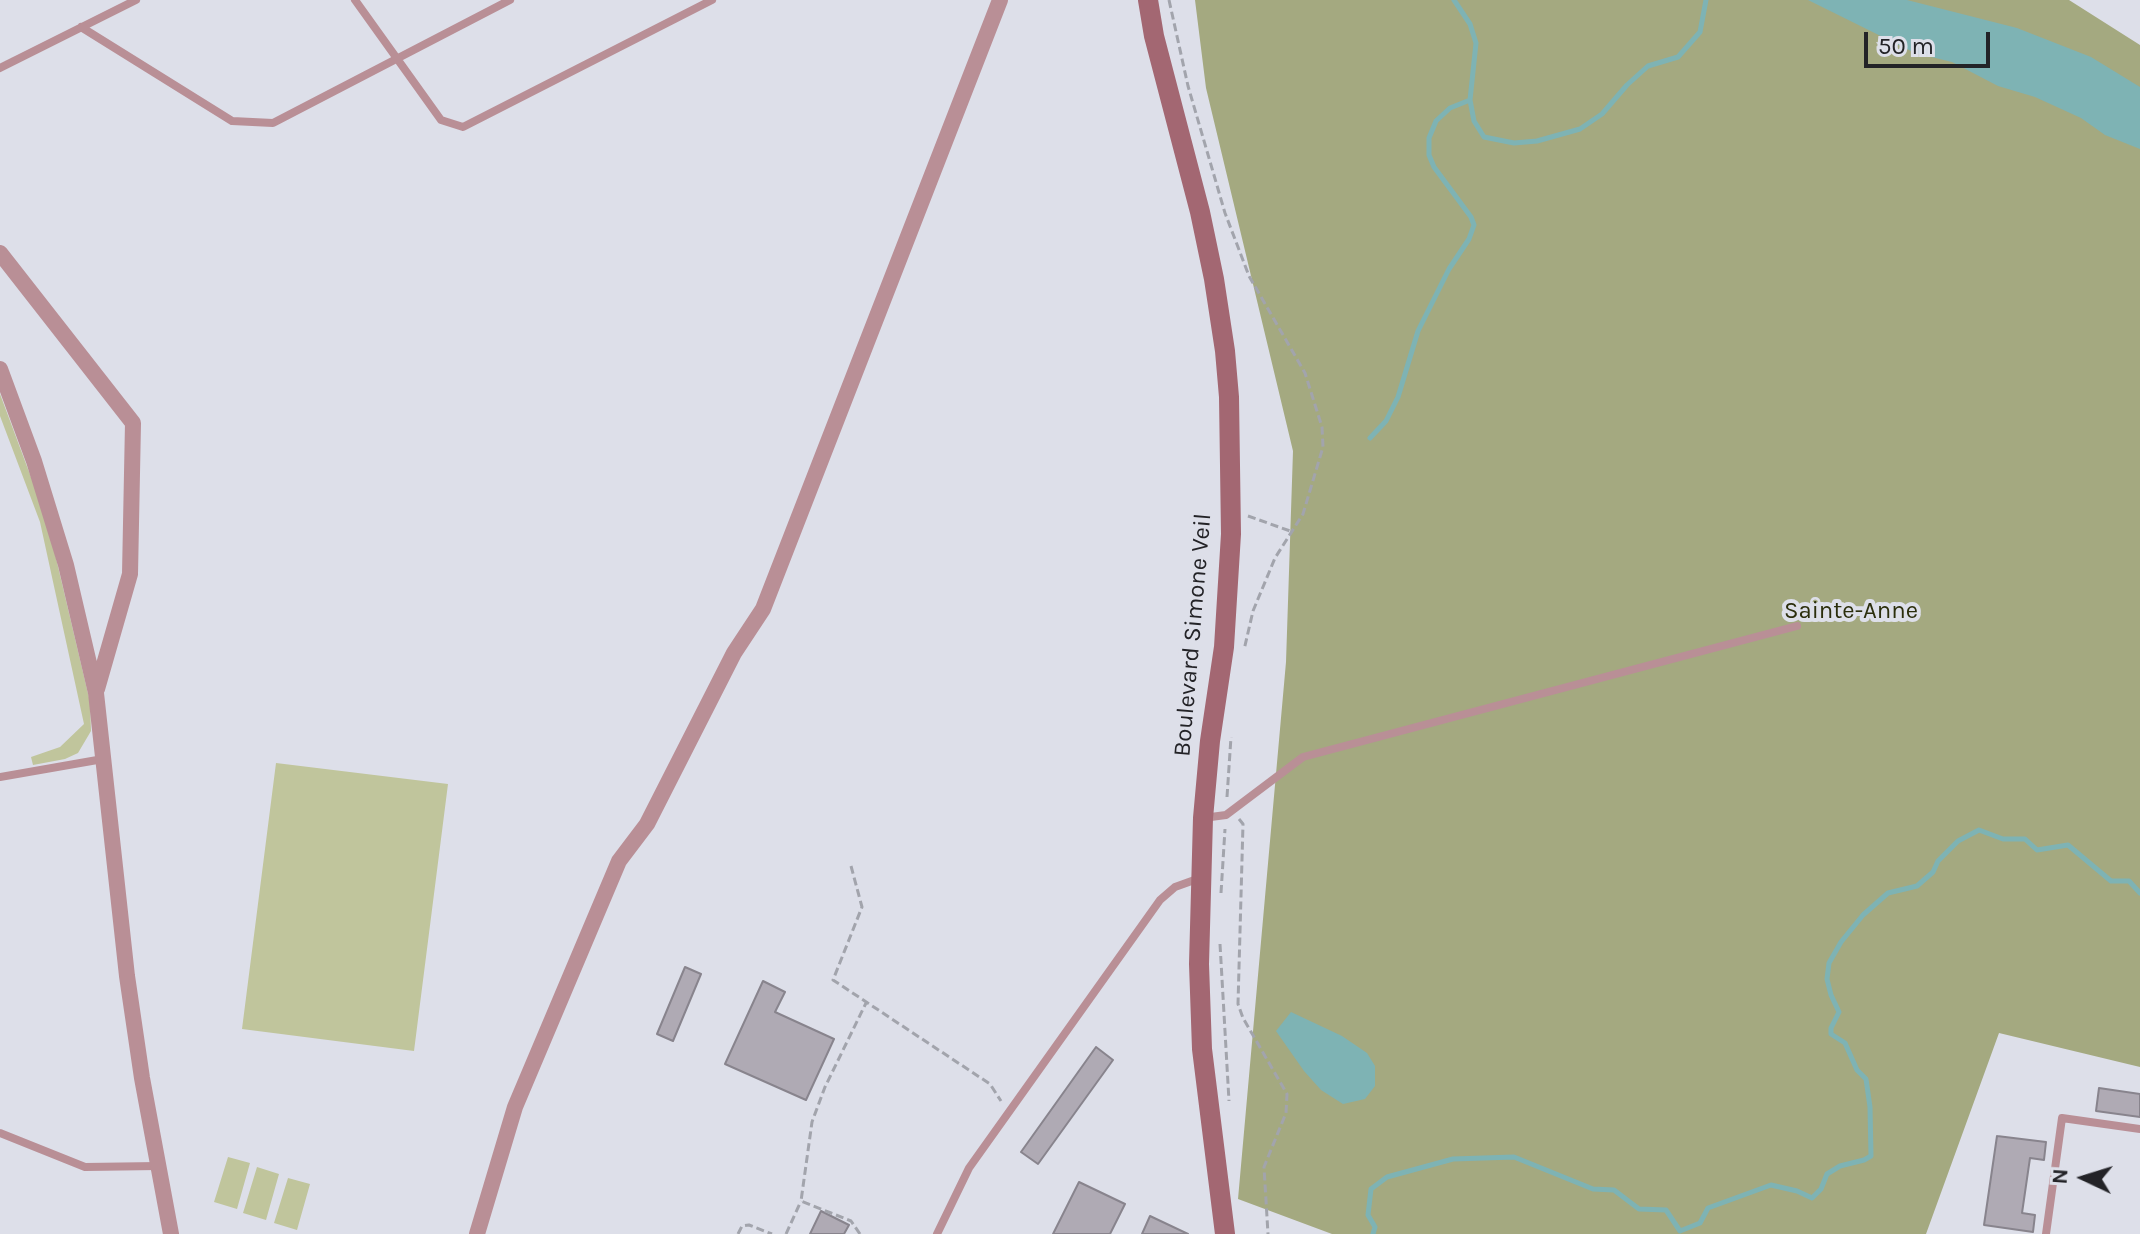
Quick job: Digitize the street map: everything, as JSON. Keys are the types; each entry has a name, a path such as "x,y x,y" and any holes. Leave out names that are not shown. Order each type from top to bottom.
{"main road":[{"name":"Boulevard Simone Veil","path":"1148,0 1154,36 1200,212 1214,279 1229,397 1232,509 1224,647 1210,741 1200,878 1202,1049 1225,1234"}],"street":[{"path":"477,1234 515,1107 619,861 647,824 734,653 763,609 1000,0"},
{"path":"0,253 133,423 130,574 96,693"},
{"path":"0,369 34,461 66,565 96,693 127,976 171,1234"}],"lane":[{"path":"0,68 136,0"},
{"path":"355,0 441,120 463,127 712,0"},
{"path":"81,27 232,121 273,123 510,0"},
{"path":"1203,818 1226,815 1303,757 1797,626"},
{"path":"0,777 103,759"},
{"path":"937,1234 969,1168 1160,900 1175,887 1200,878"},
{"path":"2046,1234 2062,1118 2140,1129"},
{"path":"0,1133 85,1167 158,1166"}],"path":[{"path":"1232,509 1293,532"},
{"path":"1226,815 1236,814 1243,824 1238,1004 1287,1094 1286,1113 1264,1167 1268,1234"},
{"path":"851,866 862,907 833,980 990,1084 1001,1100 1002,1121"},
{"path":"786,1234 801,1201 812,1122 825,1087 866,1002"},
{"path":"801,1201 851,1221 860,1234"},
{"path":"738,1234 742,1226 749,1225 772,1234"}],"shaded area":[{"path":"1808,0 1907,0 2017,28 2091,57 2140,87 2140,149 2105,135 2081,118 2035,97 1998,86 1952,62 1915,53"},
{"path":"0,394 47,520 90,702 91,731 78,753 65,759 33,765 31,757 60,747 84,724 40,522 0,416"},
{"path":"276,763 448,784 414,1051 242,1029"},
{"path":"1291,1012 1342,1036 1367,1053 1375,1066 1375,1086 1365,1099 1343,1104 1321,1090 1304,1071 1276,1031"},
{"path":"228,1157 250,1163 237,1209 214,1202"},
{"path":"257,1167 279,1174 266,1220 243,1213"},
{"path":"288,1178 310,1184 297,1230 274,1223"}],"green space":[{"name":"Sainte-Anne","path":"1195,0 2069,0 2140,45 2140,1067 1999,1033 1926,1234 1332,1234 1238,1199 1286,662 1293,451 1206,88"}],"building":[{"path":"685,967 701,974 673,1041 657,1034"},
{"path":"763,981 785,992 775,1012 834,1039 806,1100 725,1064"},
{"path":"1096,1047 1113,1060 1038,1164 1021,1152"},
{"path":"2099,1088 2140,1094 2140,1117 2096,1111"},
{"path":"1997,1136 2046,1142 2044,1160 2030,1158 2022,1213 2035,1215 2033,1232 1984,1225"},
{"path":"1079,1182 1125,1204 1110,1234 1053,1234"},
{"path":"821,1211 849,1225 844,1234 810,1234"},
{"path":"1150,1216 1188,1234 1142,1234"}],"waterway":[{"path":"1454,0 1470,24 1476,43 1470,100 1474,121 1484,137 1514,143 1537,141 1580,129 1602,114 1648,66 1678,57 1700,32 1706,0"},
{"path":"1370,438 1386,421 1398,397 1418,331 1474,225 1429,155 1429,138 1436,121 1450,108 1470,100"},
{"path":"1373,1234 1375,1227 1368,1215 1371,1189 1387,1177 1453,1159 1514,1157 1593,1189 1614,1190 1639,1209 1666,1210 1680,1231 1700,1223 1708,1208 1771,1185 1812,1198 1821,1189 1827,1174 1840,1166 1871,1156 1866,1079 1857,1070 1845,1043 1831,1034 1839,1012 1827,979 1829,963 1863,915 1888,893 1917,886 1958,841 1979,830 2003,839 2025,839 2037,850 2068,845 2111,881 2129,881 2140,893"}]}
